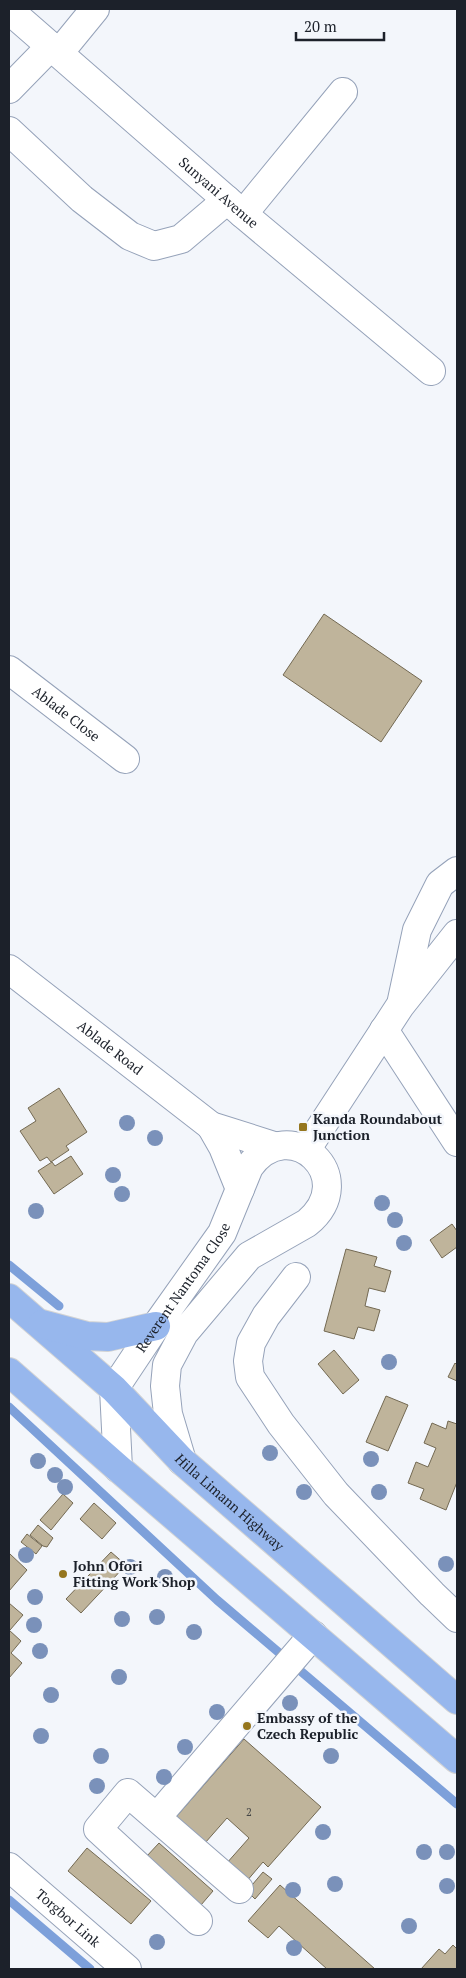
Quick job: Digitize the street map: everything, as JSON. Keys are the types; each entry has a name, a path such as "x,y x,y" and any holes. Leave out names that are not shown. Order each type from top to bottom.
{"main road":[{"name":"Hilla Limann Highway","path":"9,1298 114,1388 182,1461 457,1700"},
{"path":"38,1323 87,1336 108,1338 156,1326"},
{"path":"9,1372 457,1759"}],"street":[{"path":"9,89 55,50 96,9"},
{"name":"Sunyani Avenue","path":"9,10 235,207 431,371"},
{"path":"9,131 82,199 130,236 154,246 181,239 235,207 343,92"},
{"name":"Ablade Close","path":"9,670 126,759"},
{"path":"400,1006 417,930 440,884 457,871"},
{"path":"274,1146 285,1144 306,1150 400,1006 457,934"},
{"name":"Ablade Road","path":"9,969 211,1126 274,1146"},
{"path":"384,1030 457,1142"},
{"name":"Ablade Road","path":"211,1126 223,1147 240,1189"},
{"name":"Reverent Nantoma Close","path":"114,1388 222,1233 249,1166 264,1151 274,1146"},
{"name":"Reverent Nantoma Close","path":"182,1461 168,1414 165,1386 167,1365 184,1333 248,1256 307,1223 322,1207 327,1197 326,1175 322,1165 306,1150"},
{"path":"296,1277 266,1316 251,1343 248,1361 250,1377 281,1424 336,1494 457,1618"},
{"path":"114,1388 118,1468"},
{"path":"156,1818 313,1635"},
{"path":"198,1921 98,1829 128,1793 239,1889"},
{"name":"Torgbor Link","path":"9,1867 127,1969"}],"building":[{"path":"324,614 422,681 381,742 283,675"},
{"path":"59,1088 87,1132 66,1146 69,1150 51,1162 47,1157 40,1161 20,1131 36,1121 28,1108"},
{"path":"71,1156 83,1174 54,1194 38,1171 52,1162 55,1166"},
{"path":"452,1224 457,1231 457,1247 442,1258 430,1240"},
{"path":"346,1249 377,1257 374,1266 391,1271 385,1292 369,1288 365,1306 380,1310 374,1331 358,1327 354,1339 324,1331"},
{"path":"334,1350 359,1380 343,1394 318,1364"},
{"path":"455,1363 457,1365 457,1381 448,1377"},
{"path":"386,1396 408,1405 388,1451 366,1442"},
{"path":"448,1421 457,1424 457,1482 446,1510 420,1499 424,1489 408,1483 416,1462 428,1467 436,1448 424,1443 432,1423 446,1429"},
{"path":"63,1494 73,1503 51,1530 40,1520"},
{"path":"94,1503 116,1523 102,1539 80,1519"},
{"path":"38,1525 53,1538 47,1547 30,1535"},
{"path":"27,1534 42,1546 36,1554 21,1542"},
{"path":"111,1552 126,1565 81,1613 66,1599"},
{"path":"9,1555 27,1570 9,1591"},
{"path":"9,1603 23,1615 10,1630 9,1629"},
{"path":"9,1630 21,1641 11,1653 22,1663 9,1678"},
{"path":"244,1739 321,1807 268,1867 263,1862 246,1882 226,1864 249,1838 227,1818 205,1843 176,1817"},
{"path":"159,1843 213,1891 201,1905 146,1857"},
{"path":"87,1848 151,1901 131,1924 68,1871"},
{"path":"263,1872 272,1879 255,1899 247,1891"},
{"path":"280,1885 375,1969 327,1969 279,1926 268,1938 248,1921"},
{"path":"453,1945 457,1949 457,1969 421,1969 439,1949 445,1954"}],"waterway":[{"path":"9,1265 59,1306"},
{"path":"9,1407 217,1600 457,1804"},
{"path":"9,1900 90,1969"}],"place":[{"name":"Kanda Roundabout Junction","path":"303,1127"},
{"name":"John Ofori Fitting Work Shop","path":"63,1574"},
{"name":"Embassy of the Czech Republic","path":"247,1726"}]}
